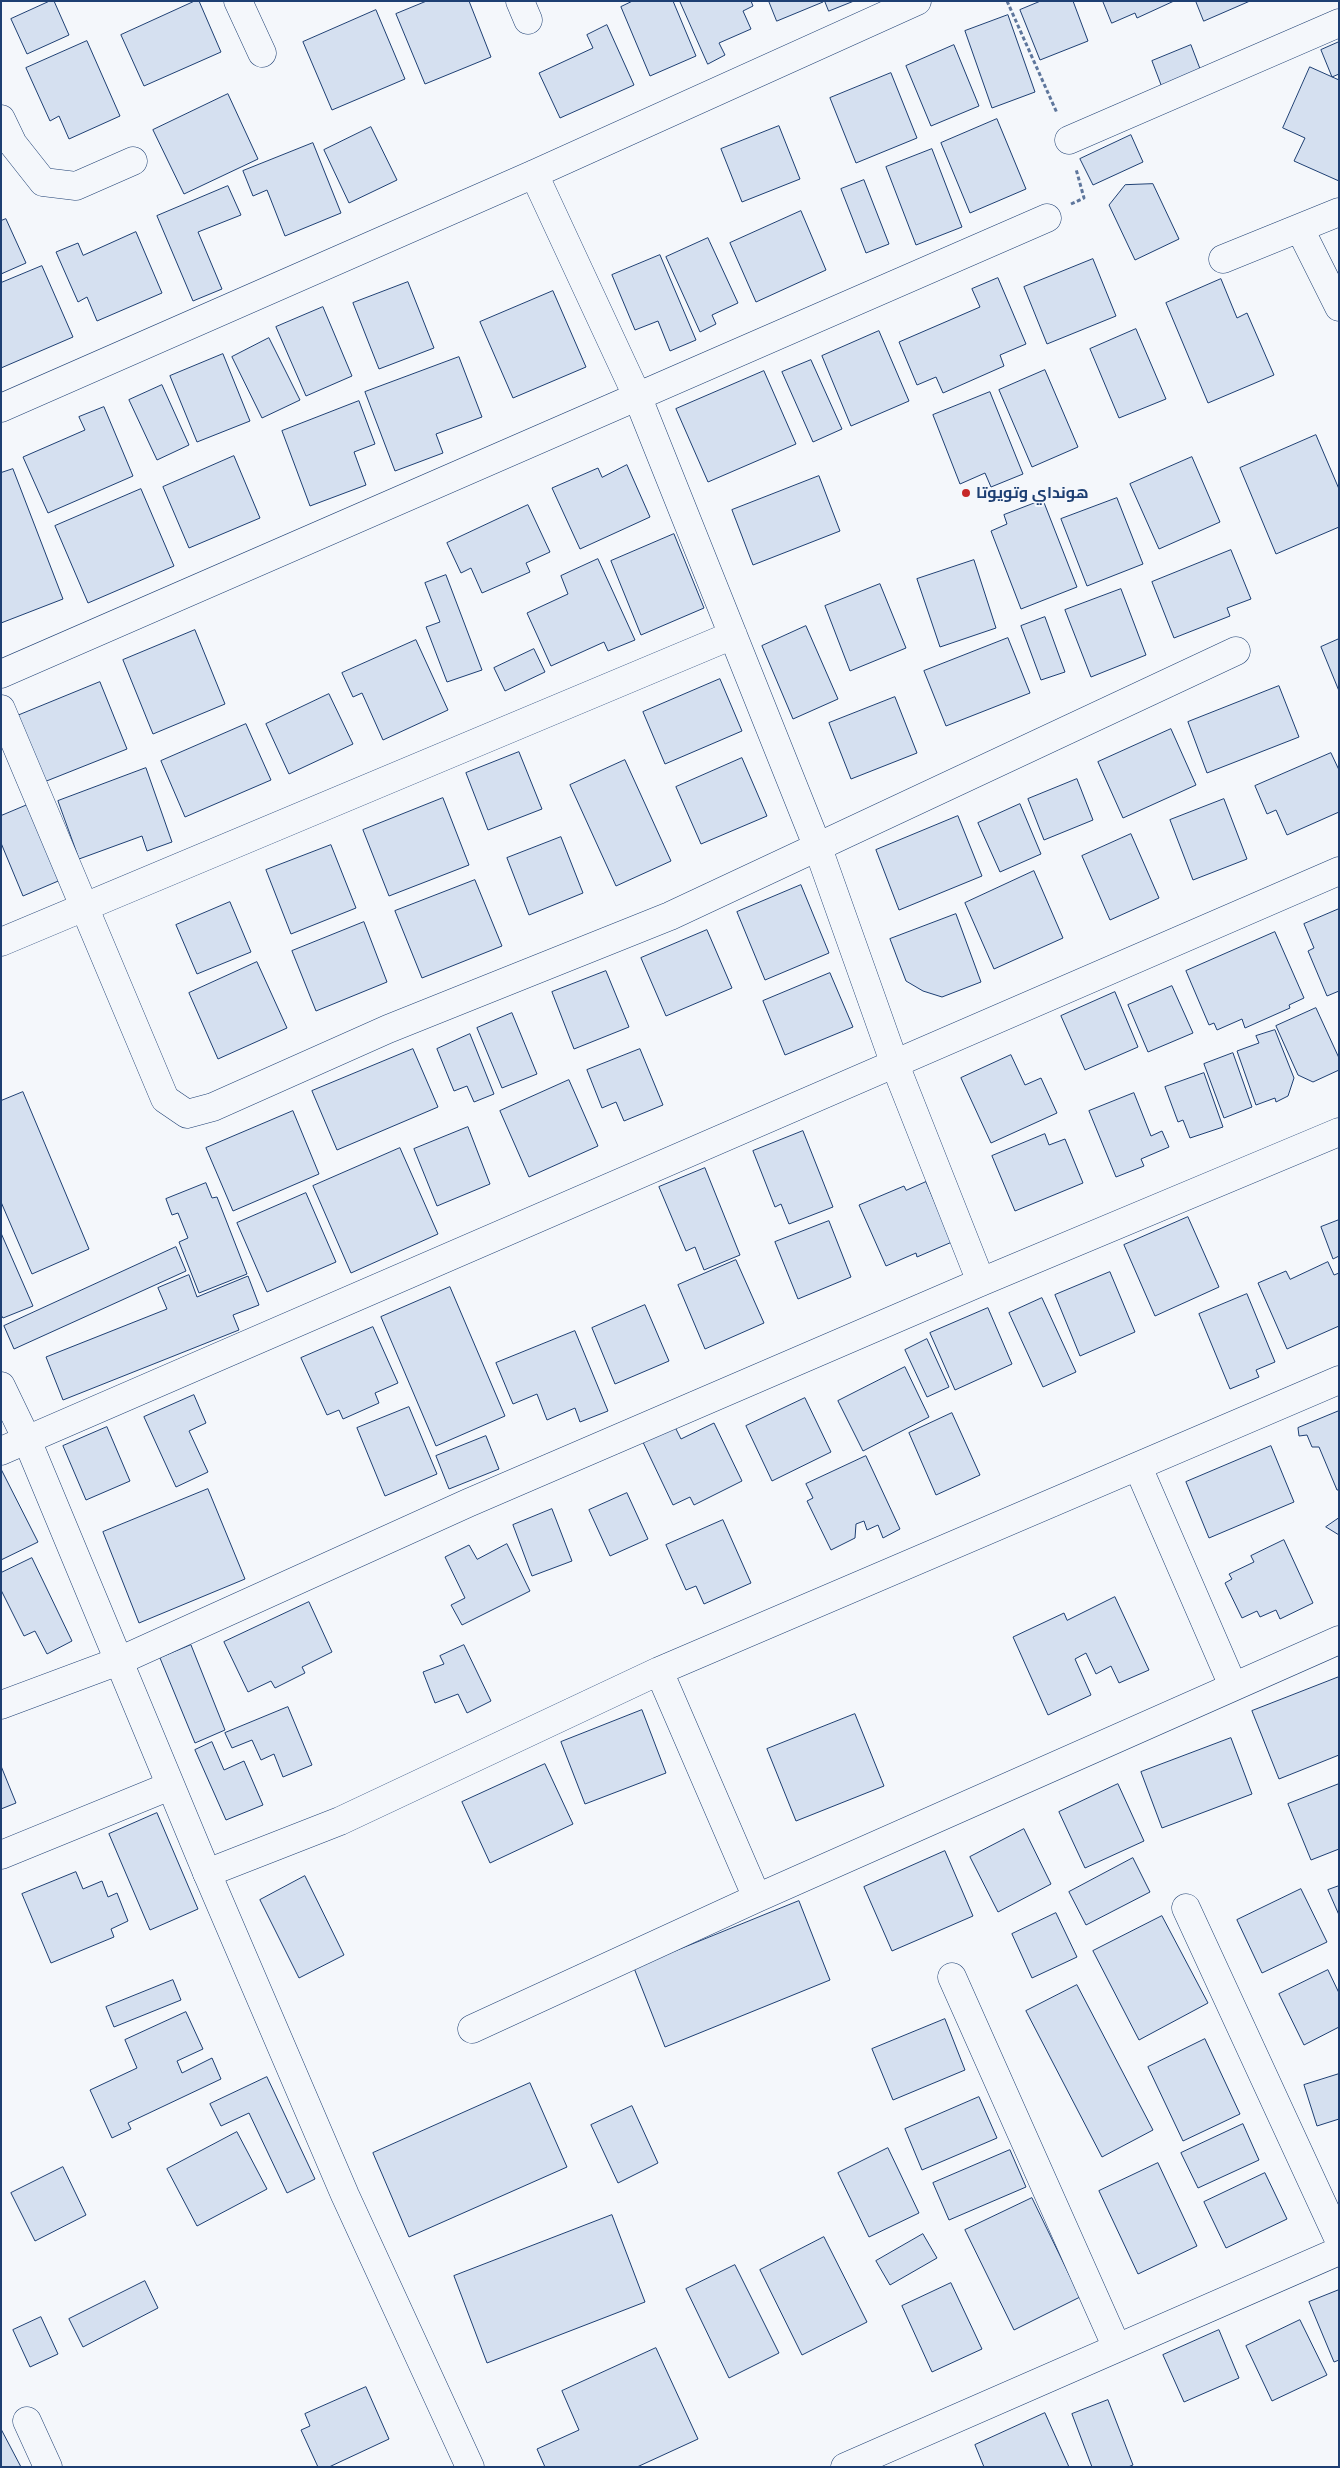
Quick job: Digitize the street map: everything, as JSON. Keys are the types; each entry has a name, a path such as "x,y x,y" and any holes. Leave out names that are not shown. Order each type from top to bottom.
{"street":[{"path":"238,1 262,53"},
{"path":"1,408 534,174 917,1"},
{"path":"1069,140 1339,22"},
{"path":"1,119 13,144 43,182 76,186 133,161"},
{"path":"534,174 638,398 818,848 894,1062 980,1282"},
{"path":"1223,259 1339,212"},
{"path":"1,674 1048,218"},
{"path":"1300,229 1339,307"},
{"path":"1,942 733,635"},
{"path":"1,709 165,1099 187,1114 213,1107 388,1029 670,916 1236,651"},
{"path":"1,1451 894,1062 1339,871"},
{"path":"1,1705 119,1661 468,1502 980,1282 1339,1132"},
{"path":"207,1873 340,1821 659,1671 1339,1380"},
{"path":"1,1386 27,1440 170,1786 345,2195 470,2467"},
{"path":"1138,1467 1233,1686"},
{"path":"472,2030 756,1898 1339,1640"},
{"path":"659,1671 756,1898"},
{"path":"1,1856 170,1786"},
{"path":"1186,1908 1339,2240"},
{"path":"952,1977 1117,2348"},
{"path":"845,2467 1339,2251"},
{"path":"27,2421 48,2467"}],"building":[{"path":"50,1 54,1 69,35 27,54 11,19"},
{"path":"195,1 199,1 221,52 144,86 121,35"},
{"path":"427,1 469,1 491,57 425,84 396,14"},
{"path":"633,1 673,1 696,56 650,76 621,7"},
{"path":"680,1 751,1 753,6 743,11 751,29 719,43 725,55 708,64"},
{"path":"769,1 823,1 823,2 777,21"},
{"path":"825,1 854,1 829,11"},
{"path":"1041,1 1073,1 1088,41 1040,60 1020,10"},
{"path":"1103,1 1174,1 1137,18 1135,13 1112,23"},
{"path":"1196,1 1250,1 1204,21"},
{"path":"376,10 405,79 332,110 303,42"},
{"path":"1008,15 1035,92 992,108 965,31"},
{"path":"607,25 634,85 560,118 539,73 593,48 587,35"},
{"path":"87,41 120,116 69,139 59,116 50,121 26,68"},
{"path":"1339,42 1339,74 1332,77 1321,50"},
{"path":"954,45 979,106 931,126 906,66"},
{"path":"1191,45 1202,74 1163,90 1152,61"},
{"path":"1310,67 1339,80 1339,181 1294,161 1305,138 1283,128"},
{"path":"891,73 917,138 856,163 830,98"},
{"path":"228,94 258,159 184,194 153,130"},
{"path":"997,119 1026,189 970,213 941,143"},
{"path":"779,126 800,179 742,202 721,149"},
{"path":"371,127 397,180 349,203 324,150"},
{"path":"1131,135 1143,162 1093,185 1080,159"},
{"path":"313,143 341,213 285,236 267,190 253,196 243,171"},
{"path":"932,149 962,227 916,245 886,167"},
{"path":"864,180 889,244 866,253 841,189"},
{"path":"1153,184 1179,239 1135,260 1109,205 1125,185"},
{"path":"228,186 241,215 198,232 222,289 193,301 157,216"},
{"path":"801,211 826,270 756,302 730,243"},
{"path":"6,219 26,263 1,274 1,221"},
{"path":"136,232 162,293 97,321 87,297 78,302 56,252 78,243 83,255"},
{"path":"708,238 738,303 712,315 716,324 700,332 666,257"},
{"path":"660,255 696,340 670,351 658,321 635,330 612,275"},
{"path":"1093,259 1116,316 1047,344 1024,287"},
{"path":"42,266 73,337 1,368 1,283"},
{"path":"998,278 1026,344 1000,355 1004,366 943,393 936,377 917,385 899,342 980,307 972,289"},
{"path":"1221,279 1237,318 1247,313 1274,375 1208,403 1166,303"},
{"path":"408,282 434,348 379,369 353,303"},
{"path":"553,291 586,367 513,398 480,322"},
{"path":"323,307 352,376 306,396 276,327"},
{"path":"1136,329 1166,399 1119,418 1090,349"},
{"path":"879,331 909,401 851,426 822,356"},
{"path":"269,338 300,400 262,418 232,357"},
{"path":"223,354 250,421 197,442 170,376"},
{"path":"459,357 482,417 436,434 443,453 395,471 365,392"},
{"path":"811,360 842,429 813,442 782,372"},
{"path":"1045,370 1078,447 1032,467 999,390"},
{"path":"764,371 796,444 708,482 676,409"},
{"path":"162,385 189,445 157,460 129,400"},
{"path":"990,392 1023,474 991,487 985,473 960,484 933,415"},
{"path":"359,401 375,444 354,452 366,485 310,506 282,431"},
{"path":"104,407 133,476 48,513 23,457 85,430 79,417"},
{"path":"1316,435 1339,489 1339,527 1276,554 1240,468"},
{"path":"234,456 260,518 189,548 163,487"},
{"path":"1192,457 1220,522 1159,549 1130,484"},
{"path":"627,465 650,517 580,549 552,488 598,468 602,477"},
{"path":"13,469 63,599 1,623 1,473"},
{"path":"819,476 840,531 753,565 732,510"},
{"path":"141,489 174,566 88,603 55,526"},
{"path":"1117,498 1143,564 1087,586 1061,519"},
{"path":"1043,500 1077,587 1021,609 991,531 1007,524 1004,515"},
{"path":"528,505 550,552 526,563 530,572 482,593 471,568 461,573 447,543"},
{"path":"674,534 704,608 641,635 611,561"},
{"path":"1231,550 1251,599 1227,608 1230,616 1174,638 1152,582"},
{"path":"598,559 635,640 608,651 604,642 551,666 527,613 568,594 561,576"},
{"path":"974,560 996,628 940,647 917,579"},
{"path":"446,575 482,670 447,682 426,627 440,622 425,583"},
{"path":"880,584 906,648 850,671 825,606"},
{"path":"1121,589 1146,655 1091,677 1065,610"},
{"path":"1045,617 1065,672 1041,680 1021,626"},
{"path":"806,626 838,699 793,719 762,646"},
{"path":"195,630 225,704 153,734 123,660"},
{"path":"1008,638 1030,693 946,726 924,671"},
{"path":"1339,639 1339,691 1321,647"},
{"path":"416,640 448,710 383,740 362,693 353,697 342,673"},
{"path":"534,649 545,672 505,691 494,668"},
{"path":"720,679 742,731 665,764 643,712"},
{"path":"100,682 127,749 44,782 17,716"},
{"path":"1279,686 1299,737 1207,773 1188,722"},
{"path":"329,694 353,744 289,774 266,724"},
{"path":"895,697 917,753 851,779 829,723"},
{"path":"246,724 271,780 185,817 161,761"},
{"path":"1171,729 1196,785 1123,818 1098,762"},
{"path":"519,752 542,809 488,830 466,773"},
{"path":"1331,753 1339,770 1339,812 1287,835 1276,810 1267,814 1255,786"},
{"path":"742,758 767,816 701,844 676,787"},
{"path":"625,760 671,861 616,886 570,785"},
{"path":"146,768 172,842 147,851 142,836 79,859 58,801"},
{"path":"1077,779 1093,820 1044,840 1028,799"},
{"path":"443,798 469,865 389,896 363,830"},
{"path":"1224,799 1247,859 1193,880 1170,820"},
{"path":"32,803 63,879 23,896 1,843 1,816"},
{"path":"1020,804 1041,854 1000,872 978,823"},
{"path":"958,816 982,876 899,910 876,850"},
{"path":"1131,834 1159,898 1110,920 1082,856"},
{"path":"561,837 583,893 529,915 507,858"},
{"path":"331,845 356,908 291,934 266,870"},
{"path":"1034,871 1063,938 994,969 965,903"},
{"path":"475,880 502,946 422,978 395,911"},
{"path":"801,885 829,953 765,980 737,912"},
{"path":"230,902 251,952 197,974 176,925"},
{"path":"1339,909 1339,991 1327,996 1308,951 1314,948 1304,924"},
{"path":"956,914 981,982 942,997 923,991 906,981 890,939"},
{"path":"364,922 387,982 316,1011 292,951"},
{"path":"707,930 732,988 666,1016 641,958"},
{"path":"1275,932 1304,998 1289,1005 1290,1008 1245,1028 1242,1019 1217,1030 1214,1023 1209,1025 1186,971"},
{"path":"257,962 287,1028 218,1059 189,993"},
{"path":"606,971 629,1027 574,1049 552,992"},
{"path":"830,973 853,1027 785,1055 763,1001"},
{"path":"1172,986 1193,1033 1148,1052 1128,1005"},
{"path":"1115,992 1138,1047 1085,1070 1061,1016"},
{"path":"1316,1008 1339,1058 1339,1070 1313,1082 1298,1075 1276,1026"},
{"path":"512,1013 537,1074 502,1088 477,1028"},
{"path":"1275,1030 1294,1078 1288,1096 1276,1102 1275,1098 1256,1105 1237,1051 1259,1043 1256,1036"},
{"path":"470,1034 494,1094 474,1102 467,1086 454,1091 437,1049"},
{"path":"413,1049 438,1107 337,1150 312,1091"},
{"path":"640,1049 663,1105 624,1121 616,1102 602,1108 587,1070"},
{"path":"1233,1053 1252,1107 1224,1118 1204,1064"},
{"path":"1011,1055 1025,1085 1041,1078 1057,1113 991,1143 961,1078"},
{"path":"1204,1073 1223,1127 1190,1138 1183,1120 1178,1122 1165,1087"},
{"path":"569,1080 598,1146 529,1177 500,1111"},
{"path":"23,1092 89,1249 32,1274 1,1202 1,1101"},
{"path":"1134,1093 1151,1136 1162,1131 1169,1147 1141,1159 1144,1166 1116,1177 1089,1111"},
{"path":"293,1111 319,1174 233,1211 206,1148"},
{"path":"468,1127 490,1184 437,1206 414,1149"},
{"path":"803,1131 833,1207 789,1224 781,1204 775,1207 753,1151"},
{"path":"1045,1134 1049,1145 1065,1139 1083,1183 1015,1211 992,1156"},
{"path":"400,1148 438,1234 351,1273 313,1186"},
{"path":"705,1168 740,1255 704,1270 695,1247 686,1251 659,1187"},
{"path":"926,1182 952,1242 917,1257 916,1253 886,1266 859,1205 904,1186 906,1190"},
{"path":"206,1183 212,1198 217,1197 247,1274 199,1293 179,1242 188,1238 178,1213 172,1215 166,1199"},
{"path":"306,1193 336,1262 267,1292 237,1223"},
{"path":"1188,1217 1219,1287 1155,1316 1124,1245"},
{"path":"1339,1220 1339,1256 1333,1259 1321,1227"},
{"path":"829,1221 851,1277 798,1299 775,1242"},
{"path":"1,1233 33,1306 3,1318 1,1315"},
{"path":"176,1247 186,1271 14,1349 4,1326"},
{"path":"736,1260 764,1323 705,1349 678,1285"},
{"path":"1328,1262 1334,1275 1339,1273 1339,1326 1287,1349 1258,1283 1286,1271 1290,1279"},
{"path":"1110,1272 1135,1332 1080,1356 1055,1295"},
{"path":"189,1275 197,1297 248,1276 259,1305 233,1315 239,1330 63,1400 46,1357 167,1309 158,1288"},
{"path":"450,1287 505,1416 436,1446 381,1317"},
{"path":"1247,1294 1275,1362 1256,1370 1259,1377 1230,1389 1199,1314"},
{"path":"1042,1298 1076,1372 1043,1387 1009,1313"},
{"path":"645,1305 669,1361 615,1384 592,1328"},
{"path":"988,1308 1012,1364 955,1390 930,1333"},
{"path":"373,1327 398,1383 375,1393 379,1403 343,1419 339,1410 327,1415 301,1358"},
{"path":"575,1331 608,1411 580,1422 575,1408 547,1420 537,1394 513,1404 496,1363"},
{"path":"927,1339 949,1387 927,1397 905,1350"},
{"path":"905,1367 929,1417 863,1451 838,1401"},
{"path":"194,1395 206,1423 189,1431 208,1472 176,1487 144,1417"},
{"path":"805,1398 831,1452 772,1481 746,1426"},
{"path":"409,1407 437,1474 385,1496 357,1428"},
{"path":"1339,1411 1339,1490 1337,1490 1319,1447 1312,1447 1307,1435 1299,1436 1298,1428"},
{"path":"952,1413 980,1475 936,1495 909,1433"},
{"path":"673,1423 681,1439 714,1423 742,1481 694,1505 690,1497 673,1505 641,1438"},
{"path":"107,1427 130,1481 86,1500 63,1446"},
{"path":"486,1436 499,1469 449,1489 436,1456"},
{"path":"1271,1446 1294,1502 1209,1538 1186,1482"},
{"path":"866,1456 900,1529 883,1538 878,1525 867,1530 864,1521 856,1524 855,1538 831,1550 807,1501 813,1498 806,1484"},
{"path":"1,1469 38,1542 1,1560"},
{"path":"208,1489 245,1579 139,1623 103,1532"},
{"path":"627,1493 648,1539 610,1556 589,1510"},
{"path":"552,1509 572,1561 532,1576 513,1525"},
{"path":"1339,1518 1339,1535 1326,1527"},
{"path":"723,1520 751,1583 704,1604 696,1586 686,1590 666,1545"},
{"path":"1284,1540 1313,1603 1280,1619 1276,1610 1260,1617 1257,1611 1242,1618 1225,1583 1232,1579 1229,1574 1254,1562 1251,1556"},
{"path":"507,1544 530,1591 462,1625 451,1605 465,1598 445,1557 469,1545 477,1559"},
{"path":"32,1558 72,1641 47,1654 35,1631 24,1636 1,1590 1,1573"},
{"path":"1115,1597 1149,1670 1119,1683 1111,1666 1096,1674 1086,1653 1075,1659 1091,1695 1048,1715 1013,1637 1064,1613 1067,1620"},
{"path":"309,1602 332,1652 302,1667 305,1673 275,1688 271,1681 248,1692 224,1642"},
{"path":"191,1645 225,1730 195,1743 160,1658"},
{"path":"464,1645 491,1701 467,1713 458,1694 435,1703 423,1672 444,1664 440,1656"},
{"path":"1339,1677 1339,1755 1279,1779 1252,1711"},
{"path":"288,1707 312,1765 283,1777 274,1754 261,1760 252,1740 232,1748 225,1733"},
{"path":"642,1710 666,1773 585,1804 561,1742"},
{"path":"855,1714 884,1786 796,1821 767,1749"},
{"path":"1231,1738 1252,1794 1162,1828 1141,1772"},
{"path":"212,1742 224,1770 244,1761 263,1805 226,1820 195,1750"},
{"path":"545,1764 573,1824 490,1863 462,1802"},
{"path":"1,1766 16,1803 1,1809"},
{"path":"1118,1784 1144,1841 1085,1868 1059,1812"},
{"path":"1339,1784 1339,1849 1311,1860 1288,1804"},
{"path":"157,1813 198,1909 150,1930 109,1834"},
{"path":"1024,1829 1051,1884 998,1912 970,1857"},
{"path":"945,1851 973,1916 892,1951 864,1887"},
{"path":"1133,1858 1150,1892 1086,1925 1069,1892"},
{"path":"76,1872 83,1889 102,1881 108,1897 117,1893 128,1921 111,1929 114,1937 51,1963 22,1894"},
{"path":"305,1876 344,1955 299,1978 260,1900"},
{"path":"1339,1886 1339,1915 1328,1890"},
{"path":"1301,1889 1327,1942 1262,1973 1237,1920"},
{"path":"799,1901 830,1980 665,2047 634,1968"},
{"path":"1056,1913 1077,1957 1032,1978 1012,1934"},
{"path":"1162,1916 1208,2003 1139,2040 1093,1951"},
{"path":"1328,1970 1339,1993 1339,2027 1304,2045 1279,1994"},
{"path":"173,1980 181,2000 114,2027 106,2007"},
{"path":"1077,1985 1153,2130 1102,2157 1026,2011"},
{"path":"186,2012 203,2049 177,2061 182,2073 212,2058 221,2079 128,2123 131,2129 112,2138 90,2090 137,2068 125,2040"},
{"path":"945,2019 965,2070 893,2100 872,2049"},
{"path":"1205,2039 1240,2114 1183,2141 1148,2067"},
{"path":"1339,2074 1339,2119 1317,2126 1304,2085"},
{"path":"267,2077 315,2179 287,2193 249,2113 221,2126 210,2104"},
{"path":"530,2083 567,2167 409,2237 373,2153"},
{"path":"979,2097 997,2138 922,2170 905,2129"},
{"path":"632,2106 658,2163 618,2183 591,2125"},
{"path":"1243,2124 1259,2160 1198,2188 1181,2153"},
{"path":"237,2132 267,2189 197,2226 167,2169"},
{"path":"888,2148 919,2213 869,2237 838,2173"},
{"path":"1010,2150 1026,2187 949,2220 933,2183"},
{"path":"1158,2163 1197,2246 1138,2274 1099,2191"},
{"path":"63,2167 86,2215 35,2241 11,2193"},
{"path":"1265,2173 1287,2219 1226,2248 1204,2202"},
{"path":"1032,2198 1080,2297 1014,2330 965,2230"},
{"path":"612,2215 645,2302 487,2363 454,2276"},
{"path":"923,2234 937,2258 890,2285 876,2261"},
{"path":"824,2237 867,2322 802,2355 760,2270"},
{"path":"735,2265 779,2353 729,2378 686,2289"},
{"path":"145,2281 158,2308 83,2347 69,2319"},
{"path":"951,2283 982,2349 932,2372 902,2306"},
{"path":"1339,2290 1339,2360 1334,2362 1309,2302"},
{"path":"41,2317 58,2354 30,2367 13,2330"},
{"path":"1300,2320 1327,2375 1272,2401 1246,2346"},
{"path":"1219,2330 1239,2378 1184,2402 1163,2355"},
{"path":"656,2348 698,2439 637,2467 545,2467 537,2449 579,2430 562,2391"},
{"path":"366,2387 389,2439 329,2467 318,2467 301,2430 310,2426 305,2414"},
{"path":"1108,2400 1133,2465 1128,2467 1092,2467 1072,2414"},
{"path":"1045,2413 1069,2467 984,2467 975,2445"},
{"path":"1,2429 21,2467 1,2467"}],"place":[{"name":"هونداي وتويوتا","path":"966,493"}]}
